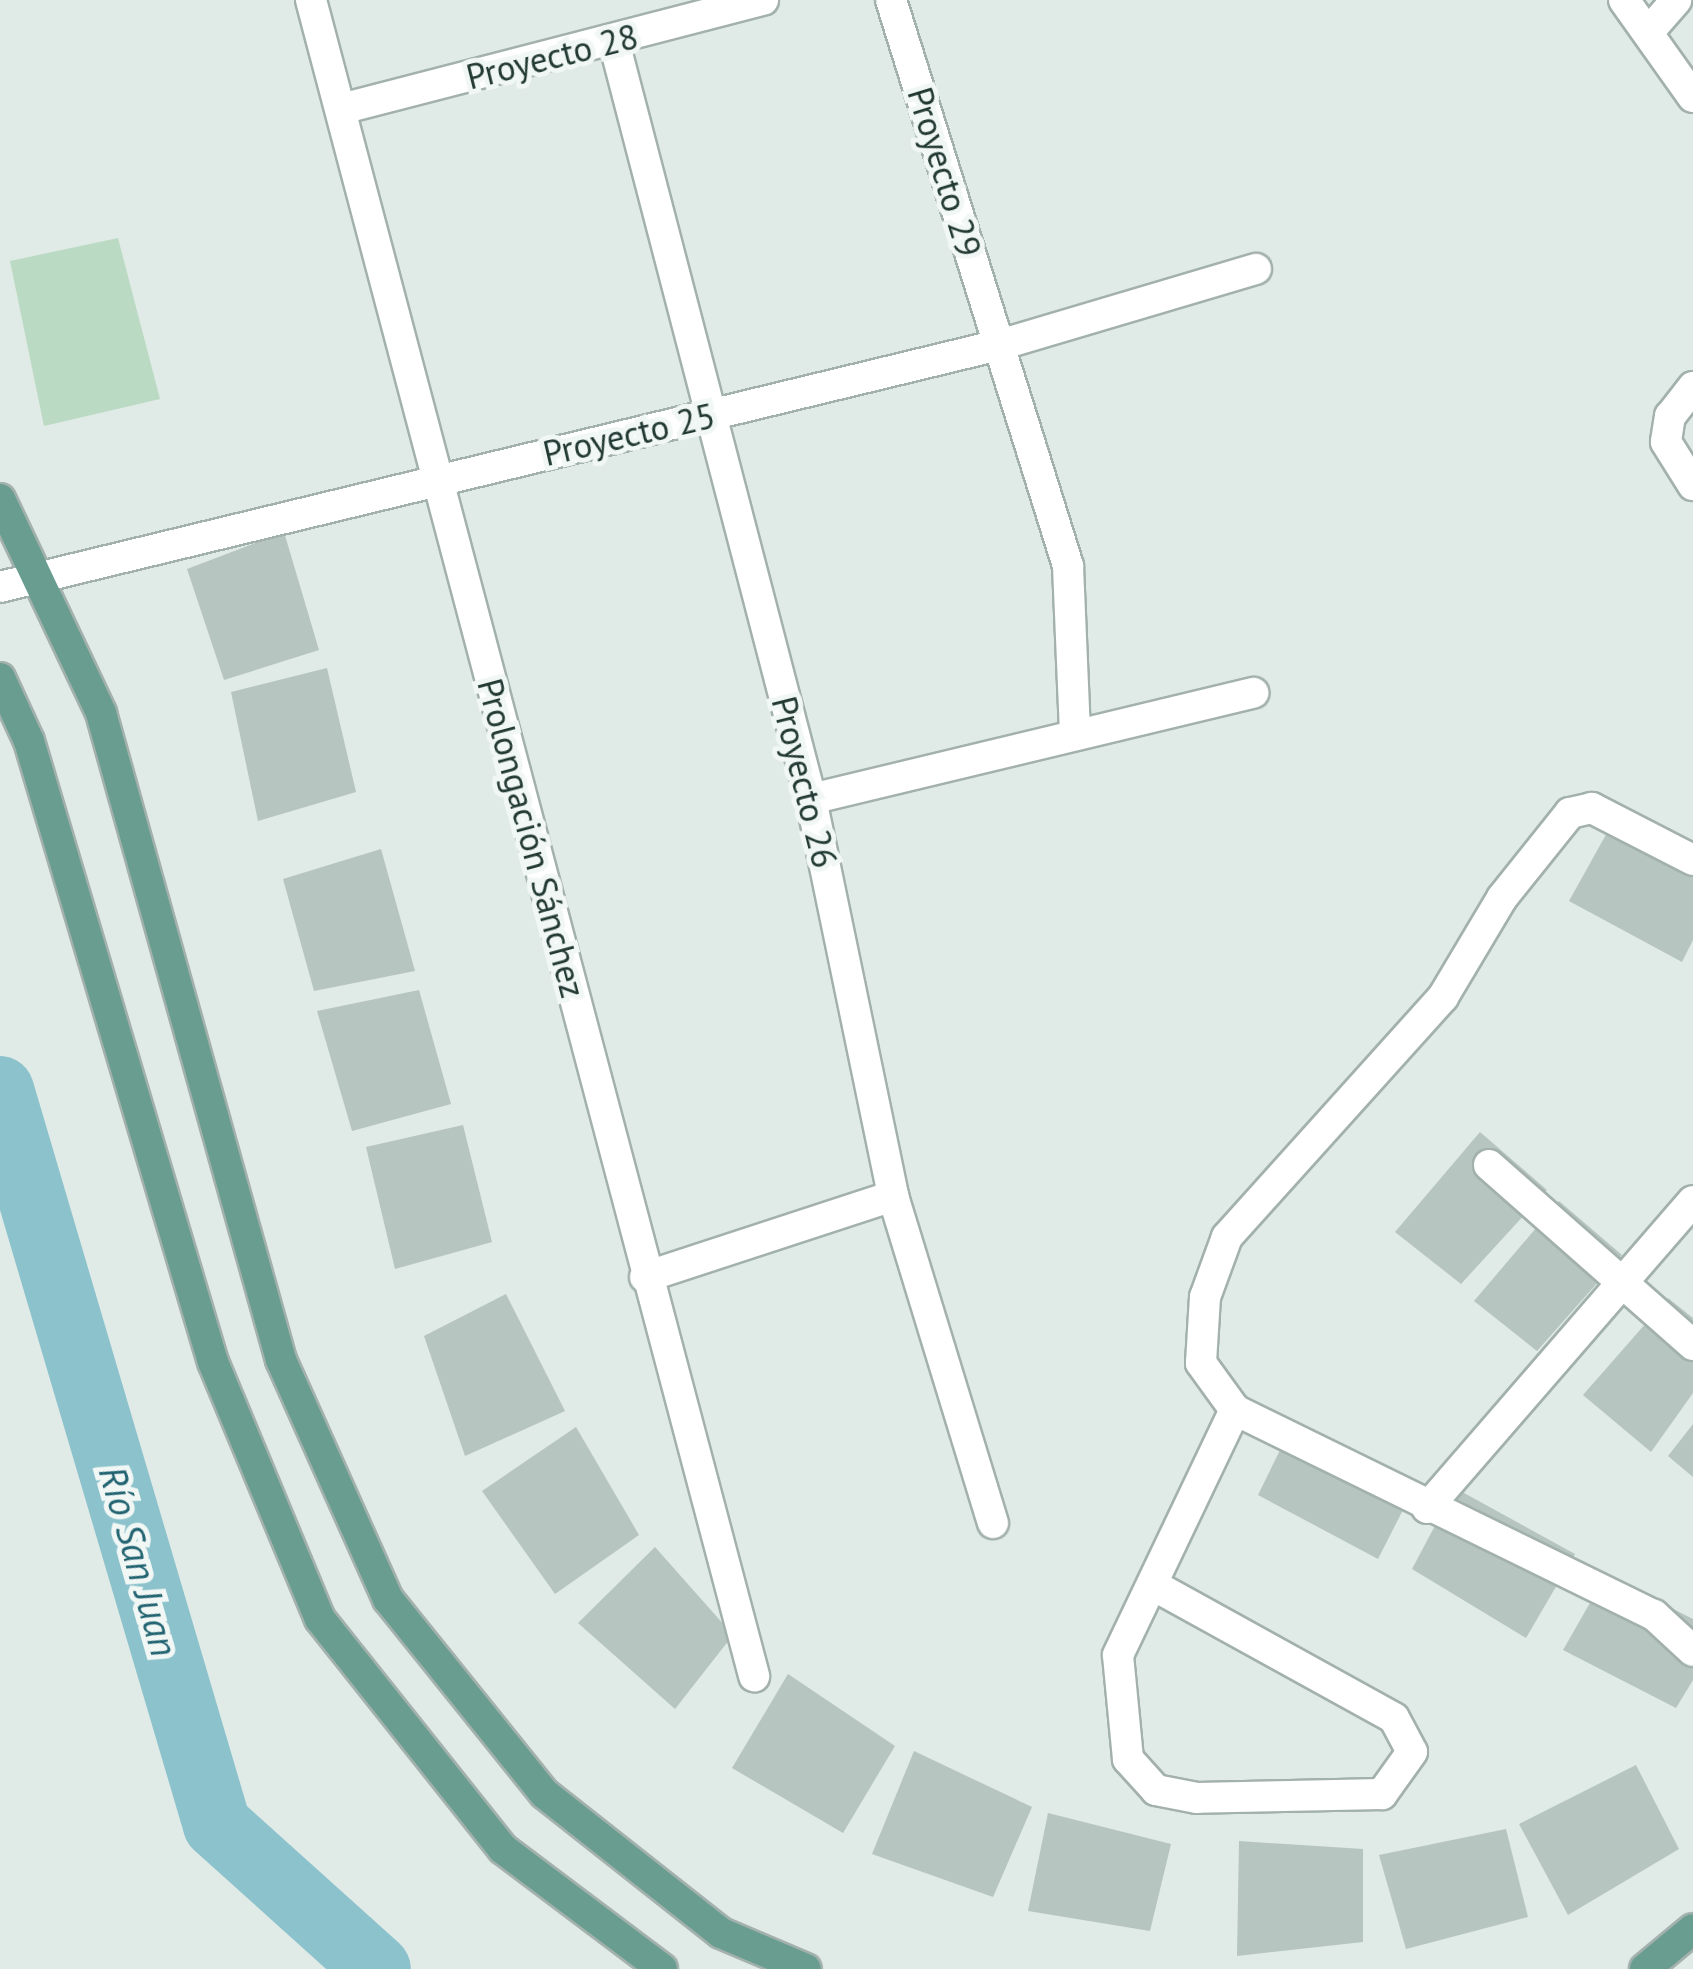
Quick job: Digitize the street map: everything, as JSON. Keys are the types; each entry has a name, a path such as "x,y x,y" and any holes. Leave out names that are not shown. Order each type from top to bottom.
{"main road":[{"path":"0,499 41,570 101,714 281,1360 388,1599 545,1794 721,1933 806,1969"},
{"path":"0,678 29,741 213,1362 320,1619 504,1849 662,1969"},
{"path":"1645,1969 1693,1929"}],"street":[{"name":"Prolongación Sánchez","path":"312,0 754,1676"},
{"name":"Proyecto 28","path":"341,110 614,42 762,0"},
{"name":"Proyecto 29","path":"890,0 1068,566 1075,735"},
{"path":"1624,0 1652,28 1693,97"},
{"path":"1652,28 1676,0"},
{"name":"Proyecto 26","path":"614,42 707,417 811,798 894,1196 992,1523"},
{"name":"Proyecto 25","path":"0,587 41,570 707,417 998,345 1256,270"},
{"path":"1693,387 1670,416 1666,442 1693,485"},
{"path":"811,798 1253,693"},
{"path":"1693,860 1592,808 1570,814 1549,838 1443,996 1226,1237 1206,1297 1201,1364 1235,1410 1426,1508 1654,1616 1693,1651"},
{"path":"1489,1165 1693,1345"},
{"path":"646,1277 894,1196"},
{"path":"1426,1508 1693,1201"},
{"path":"1153,1585 1394,1718 1412,1752 1382,1794 1197,1798 1156,1790 1128,1759 1118,1655 1235,1410"}],"green space":[{"path":"118,238 160,399 44,426 10,261"}],"building":[{"path":"284,532 319,650 224,680 187,569"},
{"path":"327,668 356,792 258,821 231,692"},
{"path":"1613,822 1693,872 1693,940 1682,962 1569,901"},
{"path":"381,849 415,971 314,991 283,879"},
{"path":"419,990 451,1104 352,1131 317,1011"},
{"path":"463,1125 492,1242 395,1269 366,1147"},
{"path":"1480,1132 1547,1190 1461,1284 1395,1232"},
{"path":"1559,1201 1622,1255 1537,1351 1474,1301"},
{"path":"506,1294 565,1411 465,1456 424,1336"},
{"path":"1668,1298 1693,1318 1693,1393 1651,1452 1583,1395"},
{"path":"1693,1424 1693,1477 1668,1456"},
{"path":"576,1427 639,1535 555,1594 482,1491"},
{"path":"1284,1442 1406,1504 1378,1559 1258,1495"},
{"path":"1455,1488 1575,1554 1526,1638 1412,1569"},
{"path":"655,1547 733,1635 675,1709 578,1623"},
{"path":"1606,1575 1693,1619 1693,1680 1676,1708 1563,1650"},
{"path":"788,1674 895,1746 843,1833 732,1768"},
{"path":"914,1751 1032,1807 993,1897 872,1854"},
{"path":"1636,1765 1679,1849 1568,1915 1519,1824"},
{"path":"1048,1813 1171,1844 1150,1931 1028,1911"},
{"path":"1506,1829 1528,1917 1406,1949 1379,1855"},
{"path":"1239,1841 1363,1849 1363,1942 1237,1956"}],"waterway":[{"name":"Río San Juan","path":"0,1090 217,1825 377,1969"}]}
